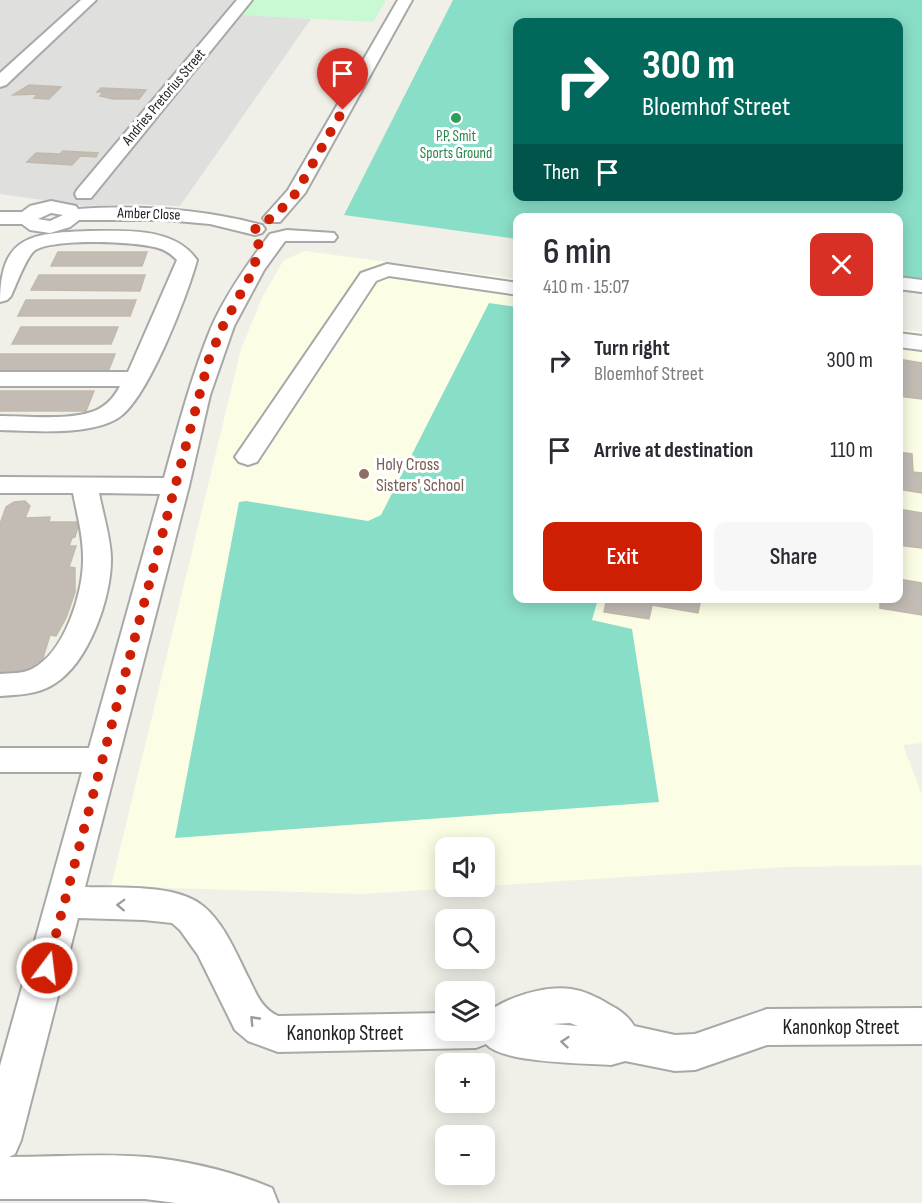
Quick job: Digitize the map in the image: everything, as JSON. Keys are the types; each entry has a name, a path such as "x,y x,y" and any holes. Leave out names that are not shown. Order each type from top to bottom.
{"street":[{"path":"0,82 89,0"},
{"name":"Andries Pretorius Street","path":"84,194 245,0"},
{"path":"0,1140 209,359 223,326 275,227 405,0"},
{"name":"Amber Close","path":"0,218 27,218 37,210 51,207 69,210 73,215 121,212 160,213 275,227"},
{"path":"0,423 47,423 99,417 109,414 120,405 136,379 187,260 182,252 169,244 136,238 45,240 24,249 3,285"},
{"path":"248,457 368,277 387,270 513,288"},
{"path":"903,284 922,286"},
{"path":"903,341 922,343"},
{"path":"0,379 136,379"},
{"path":"0,485 176,486"},
{"path":"0,685 42,678 58,665 74,643 93,592 97,557 84,485"},
{"path":"0,760 101,760"},
{"name":"Kanonkop Street","path":"64,902 166,906 185,912 199,924 249,1018 262,1028 278,1034 435,1031"},
{"name":"Kanonkop Street","path":"495,1034 509,1039 611,1047 620,1045 621,1042 675,1053 694,1052 767,1028 922,1026"},
{"path":"0,1178 145,1178 177,1182 257,1203"}],"shaded area":[{"path":"0,0 247,0 236,14 311,19 180,206 134,204 84,206 0,194"},
{"name":"Holy Cross Sisters' School","path":"304,251 513,278 513,603 903,603 903,330 922,332 922,743 903,745 922,795 922,865 785,867 495,885 495,837 435,837 435,889 361,894 111,886 241,349 262,298 283,261"}],"green space":[{"path":"253,0 386,0 373,22 241,15"},
{"name":"P.P. Smit Sports Ground","path":"453,0 922,0 922,294 903,292 903,213 513,213 513,238 344,215"},
{"path":"489,303 513,306 513,603 597,603 592,620 632,629 659,802 175,838 239,502 246,501 368,521 381,515"}],"building":[{"path":"29,85 61,87 49,99 34,98 38,94 13,95"},
{"path":"101,88 146,90 139,99 113,99 100,96 103,92 97,92"},
{"path":"63,151 98,153 96,157 80,156 72,165 27,162 36,153 60,154"},
{"path":"58,252 147,252 142,266 51,266"},
{"path":"39,275 145,275 140,291 31,290"},
{"path":"26,300 136,300 130,316 18,316"},
{"path":"21,327 118,327 111,344 12,344"},
{"path":"0,354 115,354 108,372 0,372"},
{"path":"903,360 922,363 922,399 903,397"},
{"path":"0,391 94,391 86,411 0,411"},
{"path":"903,453 912,454 913,472 922,473 922,493 903,490"},
{"path":"25,501 30,506 25,518 50,517 49,522 79,522 75,537 72,538 69,546 76,546 69,567 75,568 75,592 66,618 56,636 50,635 42,661 37,662 32,678 0,678 0,524 6,507 14,502"},
{"path":"903,510 922,513 922,548 903,546"},
{"path":"903,580 922,583 922,615 880,608 880,603 903,603"},
{"path":"606,603 700,603 698,613 652,605 649,619 604,612"}],"place":[{"name":"P.P. Smit Sports Ground","path":"456,118"},
{"name":"Holy Cross Sisters' School","path":"364,474"}],"route":[{"path":"47,968 209,359 223,326 254,269 260,235 255,231 256,226 273,218 296,193 343,110"}]}
